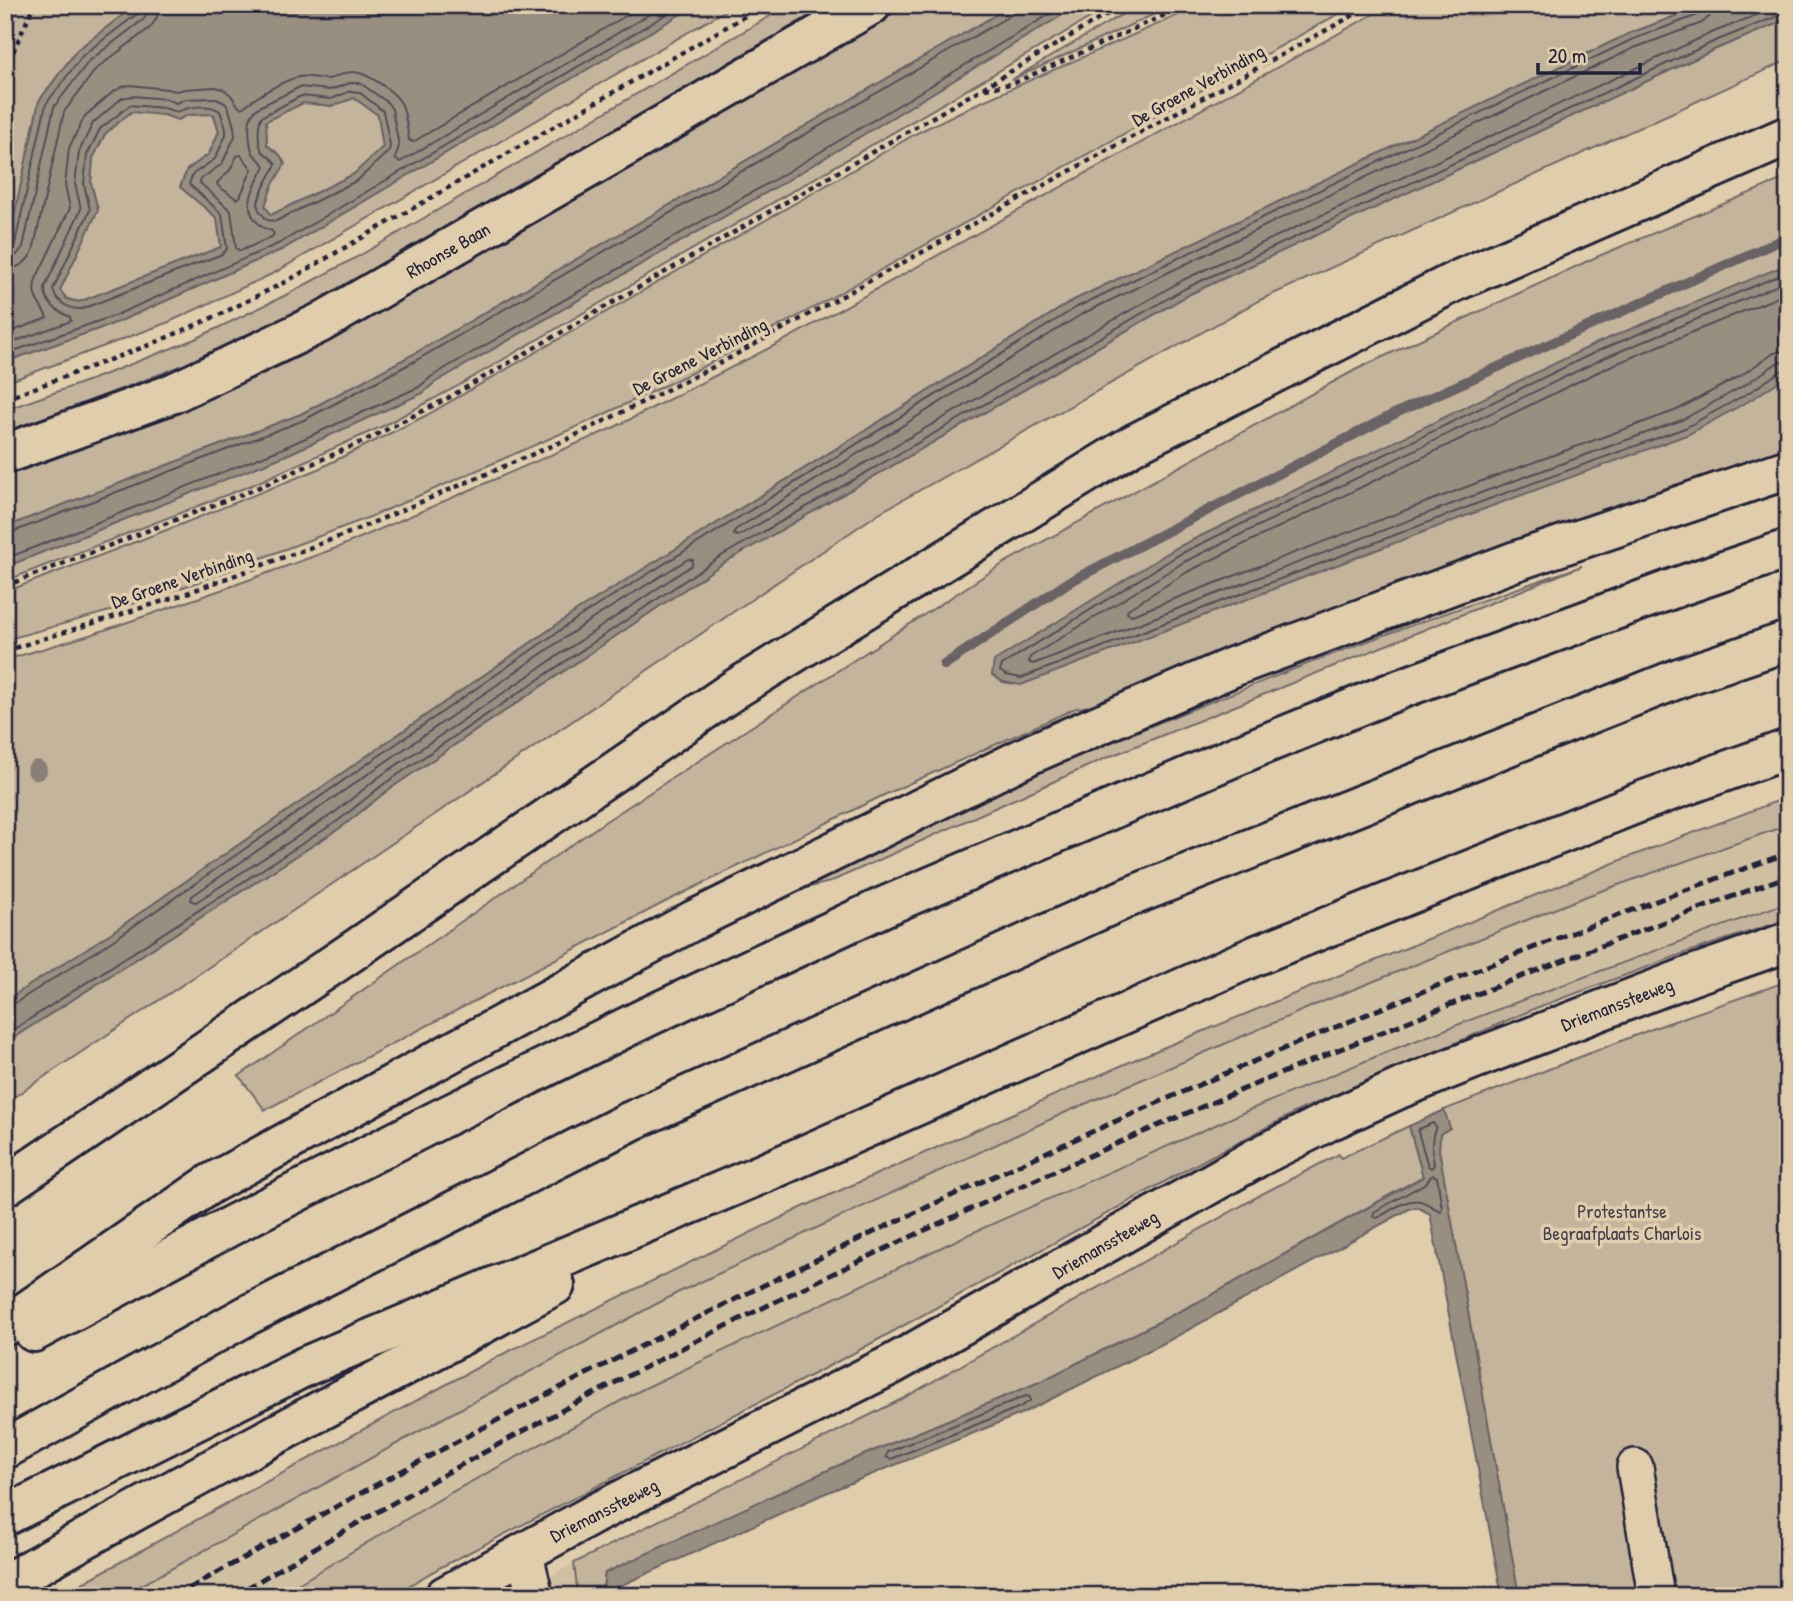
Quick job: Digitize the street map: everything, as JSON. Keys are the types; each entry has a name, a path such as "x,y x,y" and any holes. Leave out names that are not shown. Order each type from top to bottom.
{"main road":[{"name":"Rhoonse Baan","path":"5,454 171,394 320,323 871,5"},
{"path":"5,1186 735,689 1134,444 1456,281 1788,136"},
{"path":"5,1326 210,1184 694,920 1033,753 1235,666 1513,562 1788,468"},
{"path":"5,1347 222,1230 440,1119 647,1017 883,907 1245,752 1401,689 1788,549"},
{"path":"5,1449 248,1315 631,1121 1129,897 1682,677 1788,641"},
{"path":"5,1516 306,1366 764,1173 1257,955 1645,800 1788,749"},
{"name":"Driemanssteeweg","path":"445,1596 596,1513 893,1364 1256,1158 1329,1121 1474,1059 1693,975 1788,942"},
{"path":"5,1584 270,1438 764,1173"}],"lane":[{"path":"1635,1467 1656,1596"},
{"path":"524,1551 535,1596"}],"path":[{"path":"5,70 34,5"},
{"path":"5,399 152,344 289,280 764,5"},
{"path":"5,586 255,489 448,398 1123,5"},
{"path":"981,89 1014,83 1187,5"},
{"name":"De Groene Verbinding","path":"5,651 176,597 331,540 568,439 715,366 1372,5"}],"shaded area":[{"path":"1788,825 1788,902 1394,1049 963,1237 641,1390 450,1493 278,1596 122,1596 447,1416 677,1293 1064,1113 1322,1002 1587,896"},
{"path":"574,1563 578,1596 515,1596"}],"green space":[{"path":"5,5 136,5 77,50 39,101 5,258"},
{"path":"696,5 735,5 274,273 169,322 5,383 5,362 118,322 283,249"},
{"path":"789,5 828,5 315,303 189,363 5,433 5,410 195,339 286,295 359,256"},
{"path":"908,5 1013,5 412,355 301,414 5,527 5,475 202,402 315,349"},
{"path":"1079,5 1112,5 456,387 383,426 252,485 5,581 5,567 284,456 423,393 434,383 781,184"},
{"path":"1138,5 1174,5 1011,80"},
{"path":"1201,5 1354,5 811,309 693,372 592,420 375,515 198,582 117,609 5,640 5,592 316,470 425,416 919,132"},
{"path":"1390,5 1705,5 1628,34 1074,300 578,610 111,933 5,1001 5,660 93,634 339,547 615,427 781,342"},
{"path":"1788,19 1788,60 1260,300 879,513 5,1103 5,1043 343,826 388,790 722,564 1190,294 1716,49"},
{"path":"354,98 378,115 383,147 354,174 271,215 265,206 280,155 267,145 266,121 303,103 332,106"},
{"path":"131,111 164,115 178,120 187,115 213,113 219,131 209,154 187,170 180,187 217,218 221,247 79,302 67,299 60,290 98,210 91,183 93,158 105,134"},
{"path":"1788,177 1788,455 1100,705 1076,708 884,795 667,901 265,1110 239,1076 606,821 1004,563 1357,369 1594,258"},
{"path":"1582,566 1106,758 830,882 751,902 887,839 1162,721 1371,640"},
{"path":"1788,797 1788,825 1587,896 1322,1002 1064,1113 677,1293 447,1416 122,1596 59,1596 497,1357 803,1207 1143,1056 1621,860"},
{"path":"1788,902 1788,919 1685,953 1536,1008 1298,1111 852,1354 441,1567 391,1596 278,1596 450,1493 641,1390 963,1237 1394,1049"},
{"name":"Protestantse Begraafplaats Charlois","path":"1788,981 1788,1596 1519,1596 1439,1150 1440,1134 1449,1128 1444,1110 1657,1027"},
{"path":"1409,1126 1423,1176 1208,1297 1042,1381 837,1466 605,1573 603,1588 611,1590 613,1596 578,1596 574,1563 902,1399 1264,1193 1339,1154 1341,1158"}],"water":[{"path":"136,5 696,5 283,249 118,322 5,362 5,258 39,101 77,50","holes":["354,98 378,115 383,147 354,174 271,215 265,206 272,186 285,164 280,155 267,145 266,121 303,103 332,106","131,112 164,115 178,120 188,115 214,114 219,132 209,154 187,170 180,187 217,218 221,247 79,302 67,299 60,290 98,210 91,183 93,158 105,134"]},
{"path":"1013,5 1079,5 781,184 434,383 423,393 284,456 5,567 5,527 301,414 412,355"},
{"path":"1705,5 1788,5 1788,19 1716,49 1190,294 722,564 388,790 343,826 5,1043 5,1001 111,933 578,610 1074,300 1628,34"},
{"path":"1788,264 1788,375 1754,398 1689,434 1021,685 1003,682 992,675 994,661 1176,548 1597,343"},
{"path":"1444,1110 1450,1128 1440,1134 1439,1150 1519,1596 1502,1596 1430,1214 1419,1208 1411,1208 1166,1342 1023,1413 821,1495 611,1590 603,1588 605,1573 837,1466 1042,1381 1208,1297 1423,1177 1409,1126"}],"waterway":[{"path":"944,665 1069,582 1398,412 1788,237"}],"railway":[{"path":"176,1596 370,1488 567,1384 965,1189 1168,1098 1373,1012 1579,930 1788,853"},
{"path":"234,1596 419,1488 608,1386 800,1290 994,1198 1190,1112 1388,1030 1587,951 1788,876"}]}
